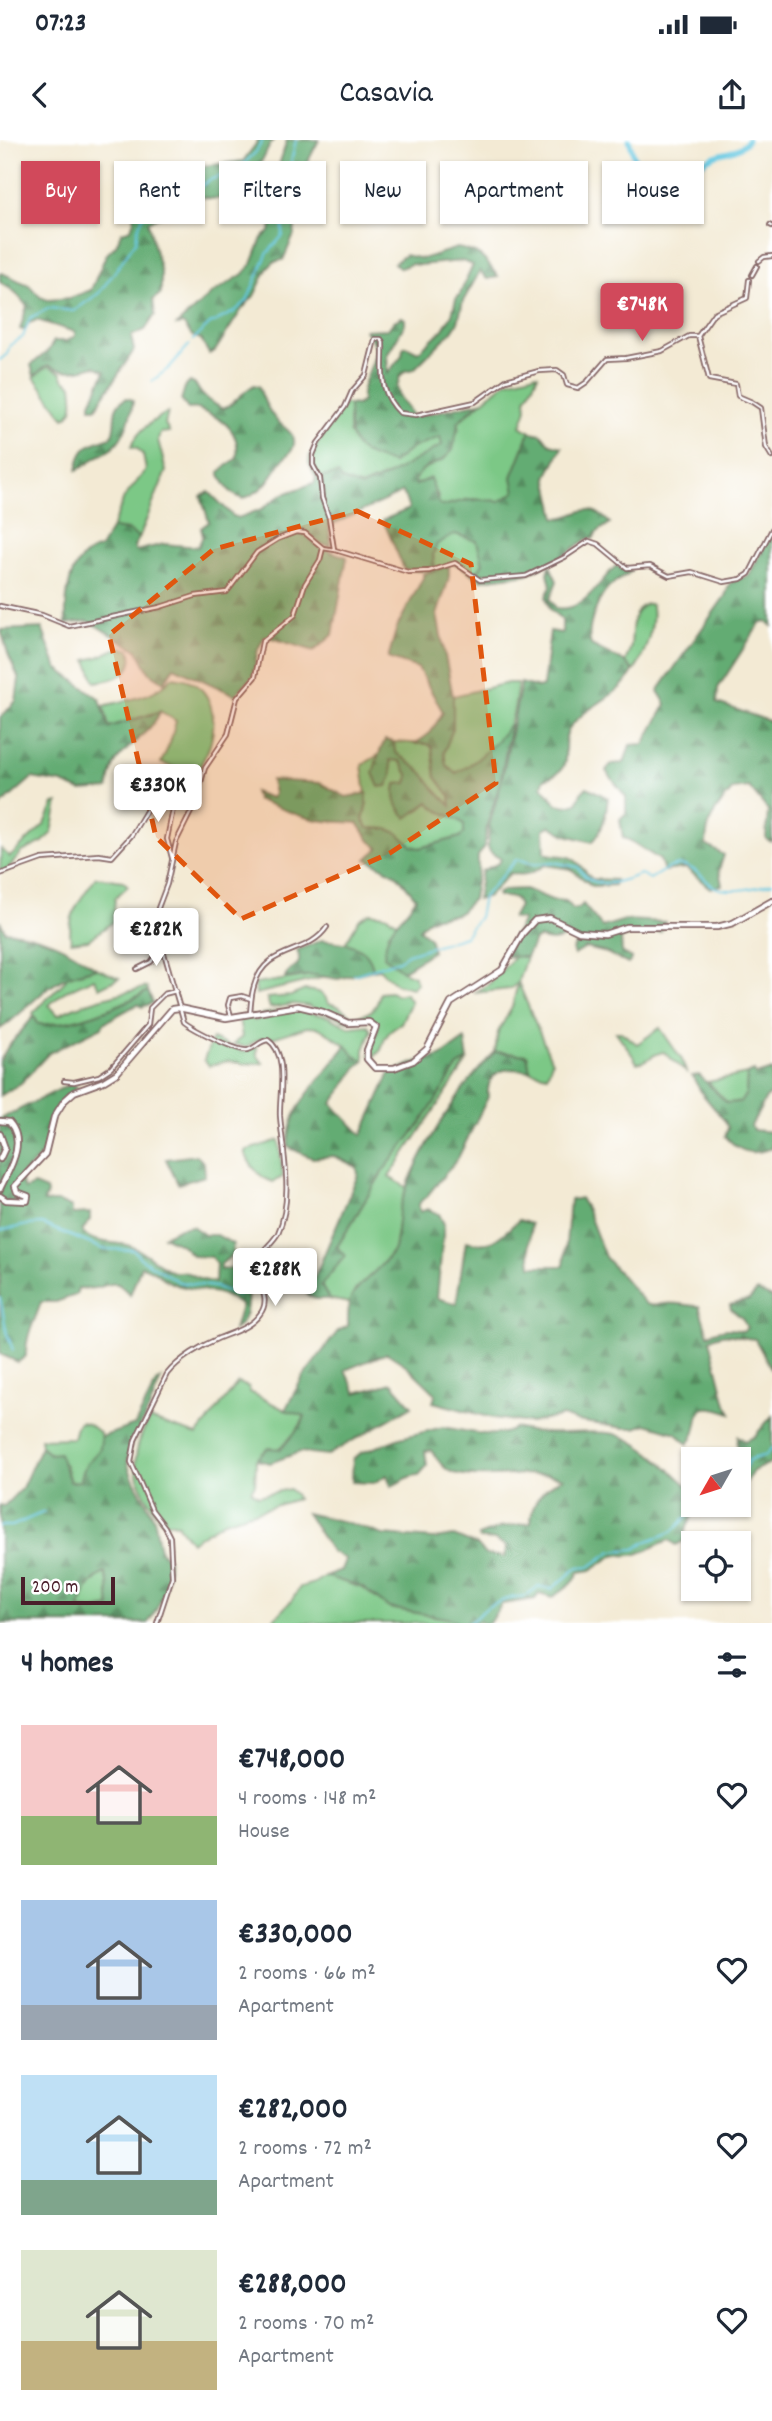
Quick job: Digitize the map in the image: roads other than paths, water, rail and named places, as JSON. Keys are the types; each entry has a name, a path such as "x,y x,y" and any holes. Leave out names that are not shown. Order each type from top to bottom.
{"main road":[{"path":"0,1196 6,1200 27,1202 28,1196 17,1192 15,1186 45,1154 54,1117 64,1101 74,1092 110,1078 172,1009 179,1008 211,1017 232,1018 298,1006 323,1012 348,1023 369,1022 376,1027 367,1050 367,1059 375,1068 394,1068 413,1061 427,1049 452,1003 502,970 523,933 535,920 550,918 579,932 604,934 627,927 717,928 733,923 772,901"},
{"path":"0,1121 9,1122 17,1135 15,1158 0,1189"},
{"path":"0,1134 5,1147 0,1159"}],"street":[{"path":"760,261 764,257 772,256"},
{"path":"752,275 757,266"},
{"path":"749,280 747,298 714,313 698,336 709,379 736,384 738,396 761,408 766,447 772,457"},
{"path":"335,550 328,513 321,498 320,478 313,465 313,455 345,407 352,391 366,376 375,339 381,339 383,342 382,368 387,398 400,413 407,416 475,402 506,380 539,371 557,370 564,375 567,385 578,388 587,382 607,359 662,351 689,336 698,336"},
{"path":"0,606 42,615 69,626 160,607 195,596 227,592 257,552 296,532 305,533 323,548 408,572 429,571 455,563 474,578 485,581 526,576 565,557 585,542 593,541 627,568 650,566 669,576 692,572 724,582 741,579 749,574 772,529"},
{"path":"157,1623 172,1577 170,1538 152,1510 131,1462 135,1440 173,1366 217,1338 249,1325 262,1312 265,1292 256,1269 257,1261 278,1233 287,1194 280,1112 282,1088 276,1048 268,1040 248,1050 236,1047 188,1026 181,1019 156,916 179,835 195,804 205,768 228,734 237,698 255,677 262,642 295,615 305,584 320,560 323,548"},
{"path":"0,874 42,859 99,855 112,857 131,836 161,786 174,776 178,784 167,839 172,858"},
{"path":"249,1014 254,984 266,964 281,953 320,938 327,928"},
{"path":"137,970 150,962 162,947"},
{"path":"64,1081 74,1082 99,1076 111,1068 148,1025 150,1007 164,994 176,991"},
{"path":"232,1018 228,1005 230,998 242,996 251,999"}],"waterway":[{"path":"0,360 7,354 10,345 23,337 30,318 49,308 74,311 99,293 136,241 146,210 159,202 198,189 209,180 235,172 256,152 263,140"},
{"path":"193,340 210,324 234,312 247,301 267,254 283,235 283,198 296,140"},
{"path":"629,140 636,163 668,183 712,157 740,147 748,140"},
{"path":"152,381 169,368 190,344"},
{"path":"354,975 465,936 479,917 483,897 517,859 535,864 553,862 578,867 584,875 598,883 615,882 641,874 650,879 677,865 689,867 713,886 723,889 745,889 772,883"},
{"path":"0,1231 42,1224 103,1249 134,1250 140,1258 179,1282 215,1287 238,1295"},
{"path":"0,1298 13,1350"},
{"path":"751,1459 766,1455 772,1448"},
{"path":"0,1526 12,1526 44,1512"},
{"path":"469,1623 489,1606 512,1597 524,1597 538,1587 552,1589 578,1567 591,1566 612,1551 635,1549 645,1542 672,1532 687,1517"}]}
